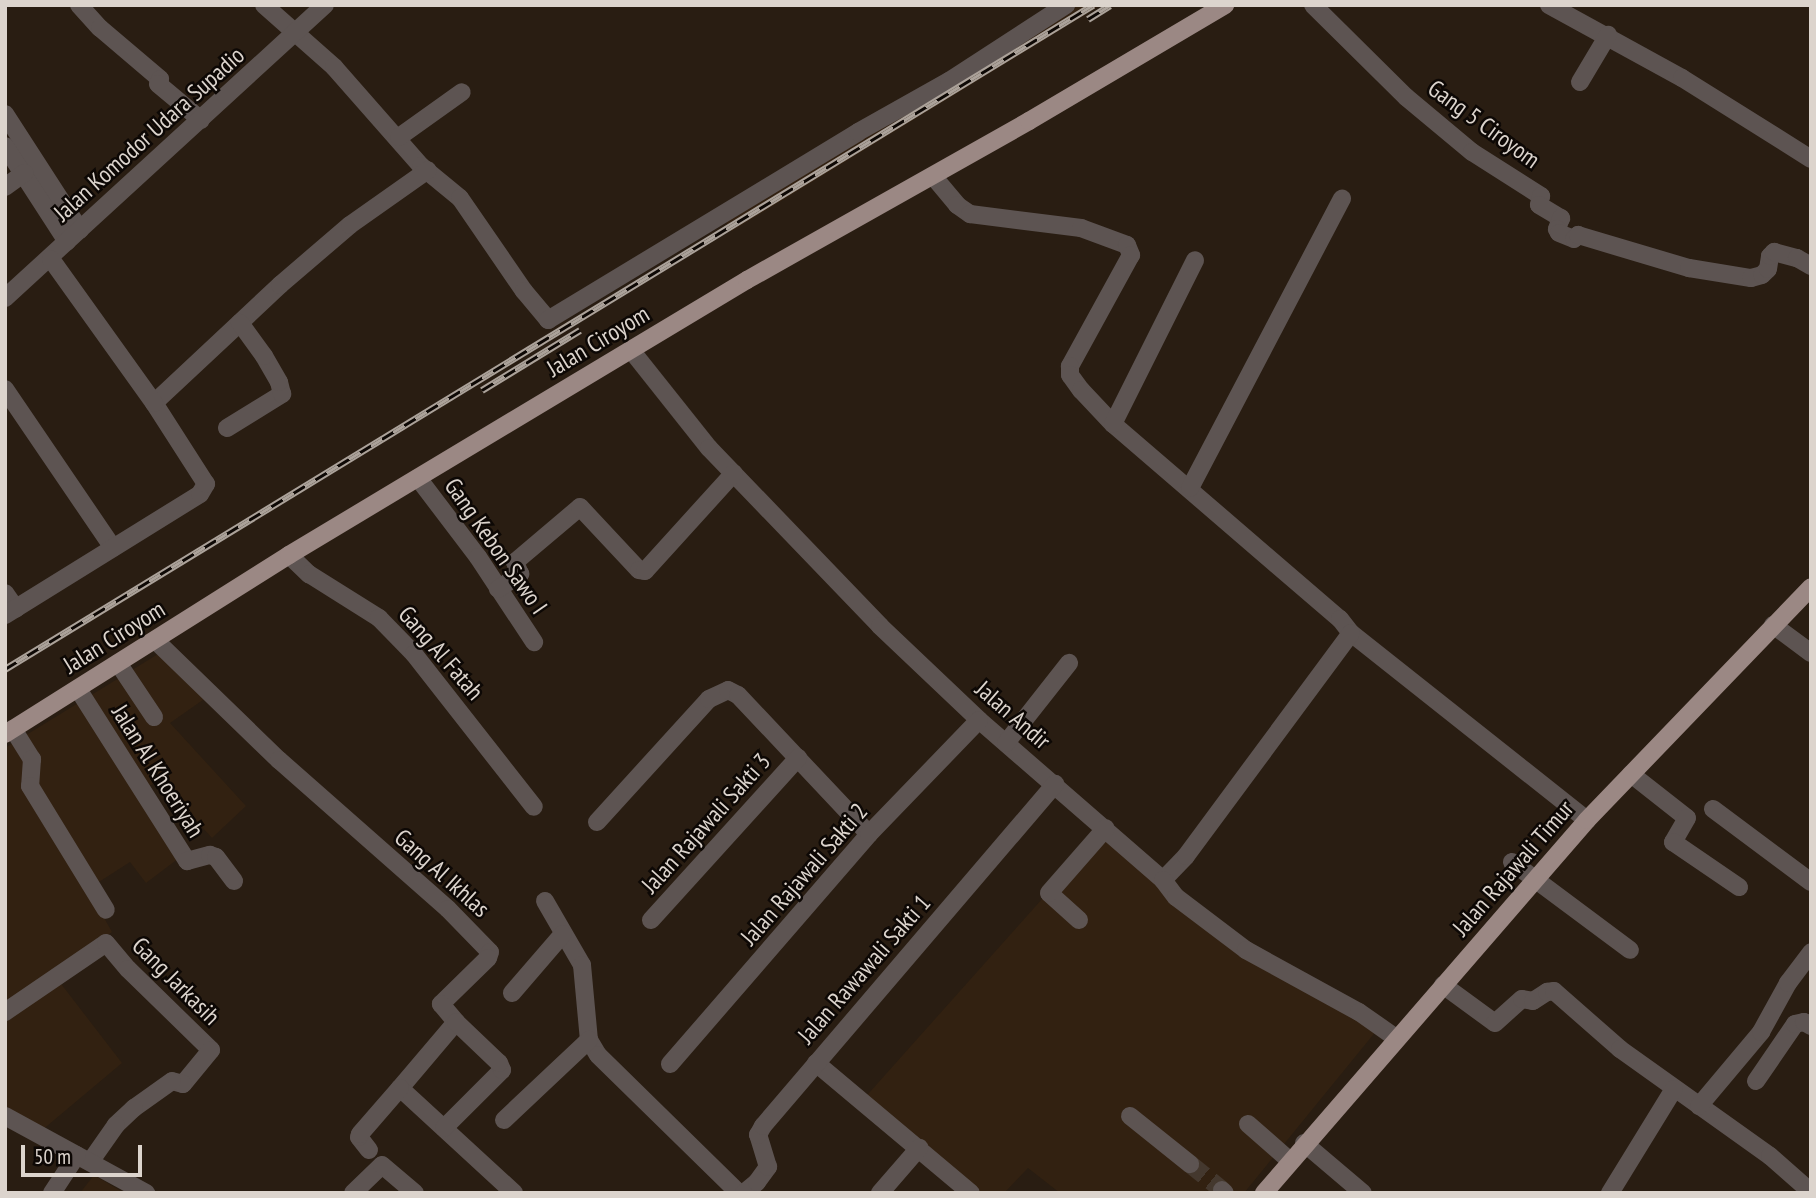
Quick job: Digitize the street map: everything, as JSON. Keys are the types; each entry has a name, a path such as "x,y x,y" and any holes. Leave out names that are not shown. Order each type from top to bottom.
{"main road":[{"name":"Jalan Ciroyom","path":"9,731 289,555 631,350 1225,5"},
{"name":"Jalan Rajawali Timur","path":"1264,1193 1289,1160 1587,820 1811,587"}],"street":[{"path":"79,5 100,28 160,79 158,84 201,120"},
{"path":"264,5 334,66 428,170 460,198 523,292 548,320 858,132 949,81 1066,5"},
{"name":"Jalan Komodor Udara Supadio","path":"5,298 51,259 326,5"},
{"name":"Gang 5 Ciroyom","path":"1313,5 1406,97 1472,152 1541,196 1539,205 1561,218 1557,229 1559,233 1574,239 1578,235 1689,268 1751,278 1762,275 1768,269 1772,253 1797,258 1811,266"},
{"path":"1549,5 1608,35 1811,159"},
{"path":"1580,82 1608,35"},
{"path":"399,137 462,92"},
{"path":"5,114 73,236"},
{"path":"5,146 73,236"},
{"path":"154,403 350,225 428,170"},
{"path":"5,187 23,173"},
{"path":"933,176 957,205 970,214 1081,228 1109,237 1130,249 1131,255 1070,366 1070,375 1081,390 1114,424 1340,619 1351,633 1587,820"},
{"path":"1190,488 1342,199"},
{"path":"5,593 10,612 205,488 205,480 154,403 51,259"},
{"path":"1114,424 1195,260"},
{"path":"227,428 282,394 279,382 264,356 240,323"},
{"name":"Jalan Andir","path":"631,350 734,473 880,626 979,720 1163,880 1176,897 1246,950 1359,1012 1396,1038"},
{"path":"5,389 113,548"},
{"path":"498,589 520,574 515,562 580,507 639,570 645,571 734,473"},
{"name":"Gang Kebon Sawo I","path":"418,478 478,557 534,642"},
{"name":"Gang Al Fatah","path":"289,555 309,574 379,618 405,645 534,807"},
{"path":"1773,625 1811,653"},
{"path":"1163,880 1186,856 1351,633"},
{"name":"Gang Al Ikhlas","path":"155,640 279,760 488,948 491,952 488,958 440,1004 456,1022"},
{"path":"118,663 154,718"},
{"path":"1006,743 1069,663"},
{"name":"Jalan Al Khoeriyah","path":"78,689 187,861 210,855 216,857 234,881"},
{"path":"597,822 709,699 728,690 738,695 869,834"},
{"name":"Jalan Rajawali Sakti 2","path":"670,1064 869,834 979,720"},
{"path":"9,731 32,759 30,786 106,910"},
{"name":"Jalan Rajawali Sakti 3","path":"651,920 798,758"},
{"path":"1631,774 1687,818 1673,842 1740,887"},
{"name":"Jalan Rawawali Sakti 1","path":"752,1189 768,1167 760,1131 1055,784"},
{"path":"1713,809 1811,882"},
{"path":"1079,920 1049,893 1105,828"},
{"path":"1512,862 1630,950"},
{"path":"545,901 582,965 589,1040 598,1055 752,1189"},
{"path":"512,993 563,934"},
{"name":"Gang Jarkasih","path":"5,1012 106,943 128,970 211,1050 183,1084 172,1081 134,1108 83,1159"},
{"path":"1699,1106 1761,1032 1788,983 1811,952"},
{"path":"1443,985 1495,1024 1522,999 1533,1001 1547,992 1554,992 1799,1188"},
{"path":"369,1150 360,1134 456,1022 499,1063 502,1070 444,1128"},
{"path":"1756,1081 1795,1024 1804,1022 1811,1026"},
{"path":"504,1120 589,1040"},
{"path":"816,1063 971,1193"},
{"path":"400,1088 514,1193"},
{"path":"1610,1193 1674,1089"},
{"path":"5,1116 146,1193"},
{"path":"1130,1116 1190,1164"},
{"path":"1248,1124 1289,1160"},
{"path":"1304,1143 1363,1193"},
{"path":"880,1193 919,1148"},
{"path":"51,1193 83,1159"},
{"path":"354,1193 382,1166 415,1193"}],"shaded area":[{"path":"1071,5 1101,5 732,231 722,216"},
{"path":"163,651 210,695 170,723 246,806 212,838 159,780 143,790 183,855 146,883 130,862 88,889 112,932 55,976 122,1063 41,1131 5,1112 5,748"},
{"path":"1100,834 1162,889 1377,1030 1244,1193 1060,1193 1028,1168 1004,1193 968,1193 861,1102"},
{"path":"94,1175 124,1193 80,1193"}],"tunnel":[{"path":"1190,1164 1222,1190"}],"railway":[{"path":"5,669 1093,5"},
{"path":"1088,19 1110,5"},
{"path":"482,390 580,330"}]}
